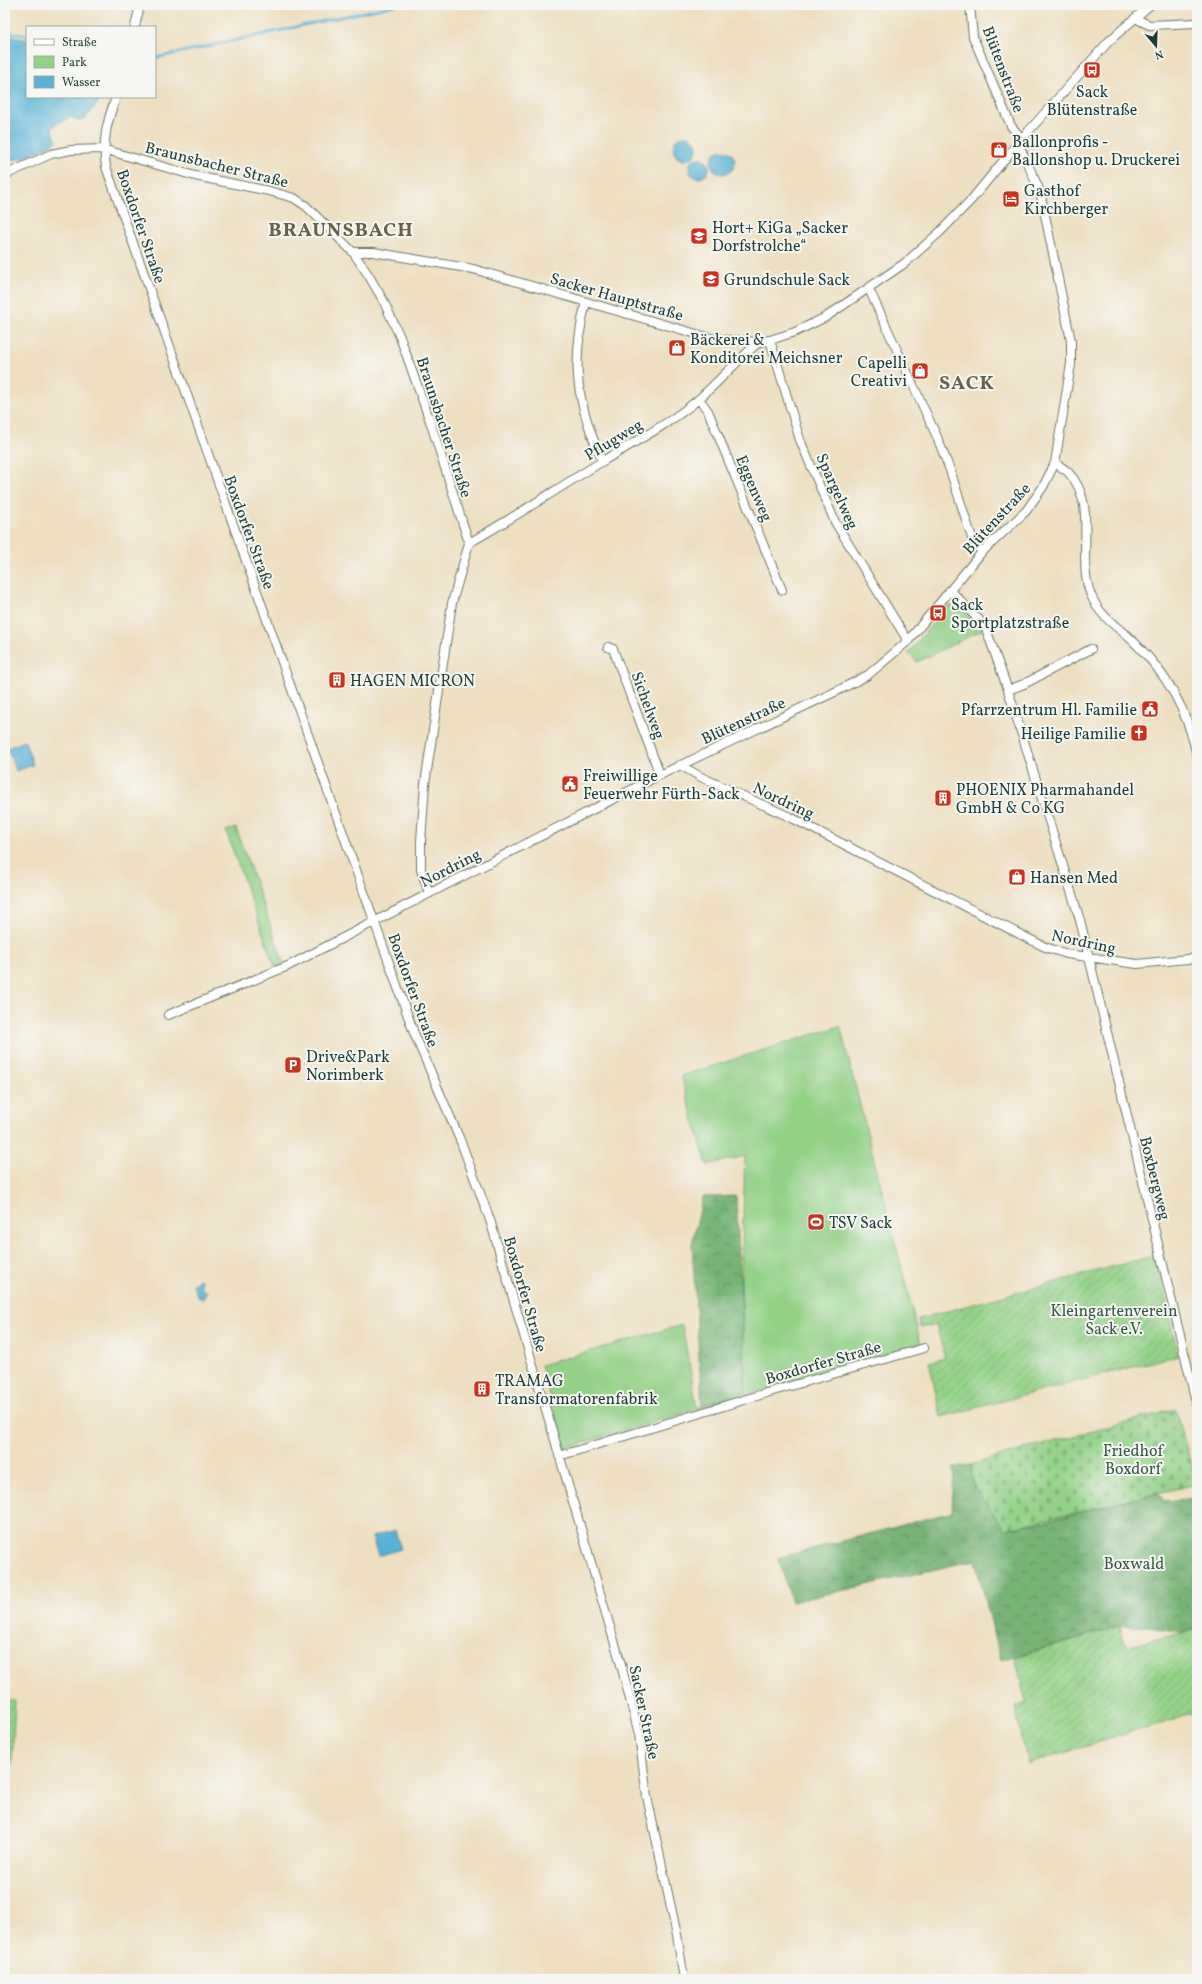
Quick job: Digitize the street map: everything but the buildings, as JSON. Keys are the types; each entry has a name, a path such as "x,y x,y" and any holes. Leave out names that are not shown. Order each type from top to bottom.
{"street":[{"path":"135,26 140,5"},
{"name":"Blütenstraße","path":"680,765 868,675 908,641 982,552 1026,511 1043,487 1056,463 1071,364 1071,341 1040,191 1020,141 1011,126 973,37 970,5"},
{"name":"Sacker Hauptstraße","path":"353,252 373,252 473,269 714,339 759,342 796,332 826,317 869,289 904,263 940,232 972,199 1020,141 1109,41 1150,5"},
{"path":"1135,18 1149,25 1197,23"},
{"path":"103,149 106,131 116,98"},
{"name":"Braunsbacher Straße","path":"5,175 51,154 71,150 103,149 194,176 269,190 294,198 306,206 353,252 383,300 400,337 431,424 469,543"},
{"name":"Boxdorfer Straße","path":"103,149 106,167 154,305 414,1033 461,1142 490,1220 559,1456 773,1391 924,1348"},
{"path":"869,289 937,437 950,470 973,541 982,552"},
{"path":"586,302 578,347 579,394 585,417 602,461"},
{"name":"Spargelweg","path":"770,340 800,440 832,516 850,549 908,641"},
{"name":"Pflugweg","path":"469,543 521,513 602,461 648,435 699,399 740,358 759,342"},
{"name":"Eggenweg","path":"699,399 708,411 782,590"},
{"path":"1056,463 1068,472 1081,493 1086,528 1086,577 1094,601 1105,618 1138,646 1170,685 1189,723 1197,756"},
{"path":"429,894 421,870 421,840 425,784 452,603 469,543"},
{"name":"Boxbergweg","path":"950,590 985,626 1008,690 1080,920 1197,1406"},
{"name":"Sichelweg","path":"608,647 614,649 660,775"},
{"path":"1008,690 1024,684 1091,649"},
{"name":"Nordring","path":"374,922 680,765 792,818 1045,947 1067,954 1137,964 1197,958"},
{"name":"Boxdorfer Straße","path":"168,1015 288,966 374,922"},
{"name":"Sacker Straße","path":"559,1456 620,1661 639,1734 646,1797 677,1935 684,1979"}],"green space":[{"path":"953,606 963,609 982,630 917,662 908,653 947,607"},
{"path":"236,828 284,964 275,967 226,831"},
{"name":"TSV Sack","path":"840,1026 921,1344 565,1448 541,1365 682,1325 697,1407 746,1394 741,1279 745,1156 707,1165 681,1076"},
{"path":"736,1196 746,1394 702,1405 692,1244 703,1197"},
{"name":"Kleingartenverein Sack e.V.","path":"1156,1255 1178,1355 941,1417 929,1362 945,1358 936,1324 920,1328 918,1319"},
{"name":"Friedhof Boxdorf","path":"1176,1409 1196,1484 1005,1529 974,1487 971,1465 1025,1449"},
{"name":"Boxwald","path":"971,1465 974,1487 1006,1529 1046,1521 1158,1493 1164,1501 1197,1498 1197,1628 1182,1632 1149,1627 1120,1626 1001,1660 975,1560 792,1602 778,1558 952,1512 954,1467"},
{"path":"1120,1626 1126,1647 1197,1629 1197,1712 1028,1764 1015,1707 1026,1703 1015,1657"},
{"path":"5,1700 15,1701 9,1820 5,1820"},
{"path":"5,1971 33,1972 33,1979 5,1979"}],"water":[{"path":"5,34 26,40 26,98 101,98 86,118 79,121 72,117 57,123 52,129 57,141 26,157 5,160"},
{"path":"685,136 693,140 697,148 693,156 685,160 677,156 673,148 677,140"},
{"path":"723,150 731,154 735,162 731,170 723,174 715,170 711,162 715,154"},
{"path":"699,158 706,161 709,168 706,175 699,178 692,175 689,168 692,161"},
{"path":"25,741 33,765 16,771 7,748"},
{"path":"199,1279 201,1280 201,1288 207,1292 203,1299 198,1297 193,1285"},
{"path":"395,1530 401,1549 378,1556 372,1537"}],"waterway":[{"path":"156,58 396,5"},
{"path":"5,31 26,36"}],"place":[{"name":"Sack Blütenstraße","path":"1092,70"},
{"name":"Ballonprofis - Ballonshop u. Druckerei","path":"999,150"},
{"name":"Gasthof Kirchberger","path":"1011,199"},
{"name":"Hort+ KiGa „Sacker Dorfstrolche“","path":"699,236"},
{"name":"Grundschule Sack","path":"711,279"},
{"name":"Bäckerei & Konditorei Meichsner","path":"677,348"},
{"name":"Capelli Creativi","path":"920,371"},
{"name":"Sack Sportplatzstraße","path":"938,613"},
{"name":"HAGEN MICRON","path":"337,680"},
{"name":"Pfarrzentrum Hl. Familie","path":"1150,709"},
{"name":"Heilige Familie","path":"1139,733"},
{"name":"Freiwillige Feuerwehr Fürth-Sack","path":"570,784"},
{"name":"PHOENIX Pharmahandel GmbH & Co KG","path":"943,798"},
{"name":"Hansen Med","path":"1017,877"},
{"name":"Drive&Park Norimberk","path":"293,1065"},
{"name":"TSV Sack","path":"816,1222"},
{"name":"TRAMAG Transformatorenfabrik","path":"482,1389"}],"district":[{"name":"BRAUNSBACH","path":"341,229"},
{"name":"SACK","path":"967,382"}]}
